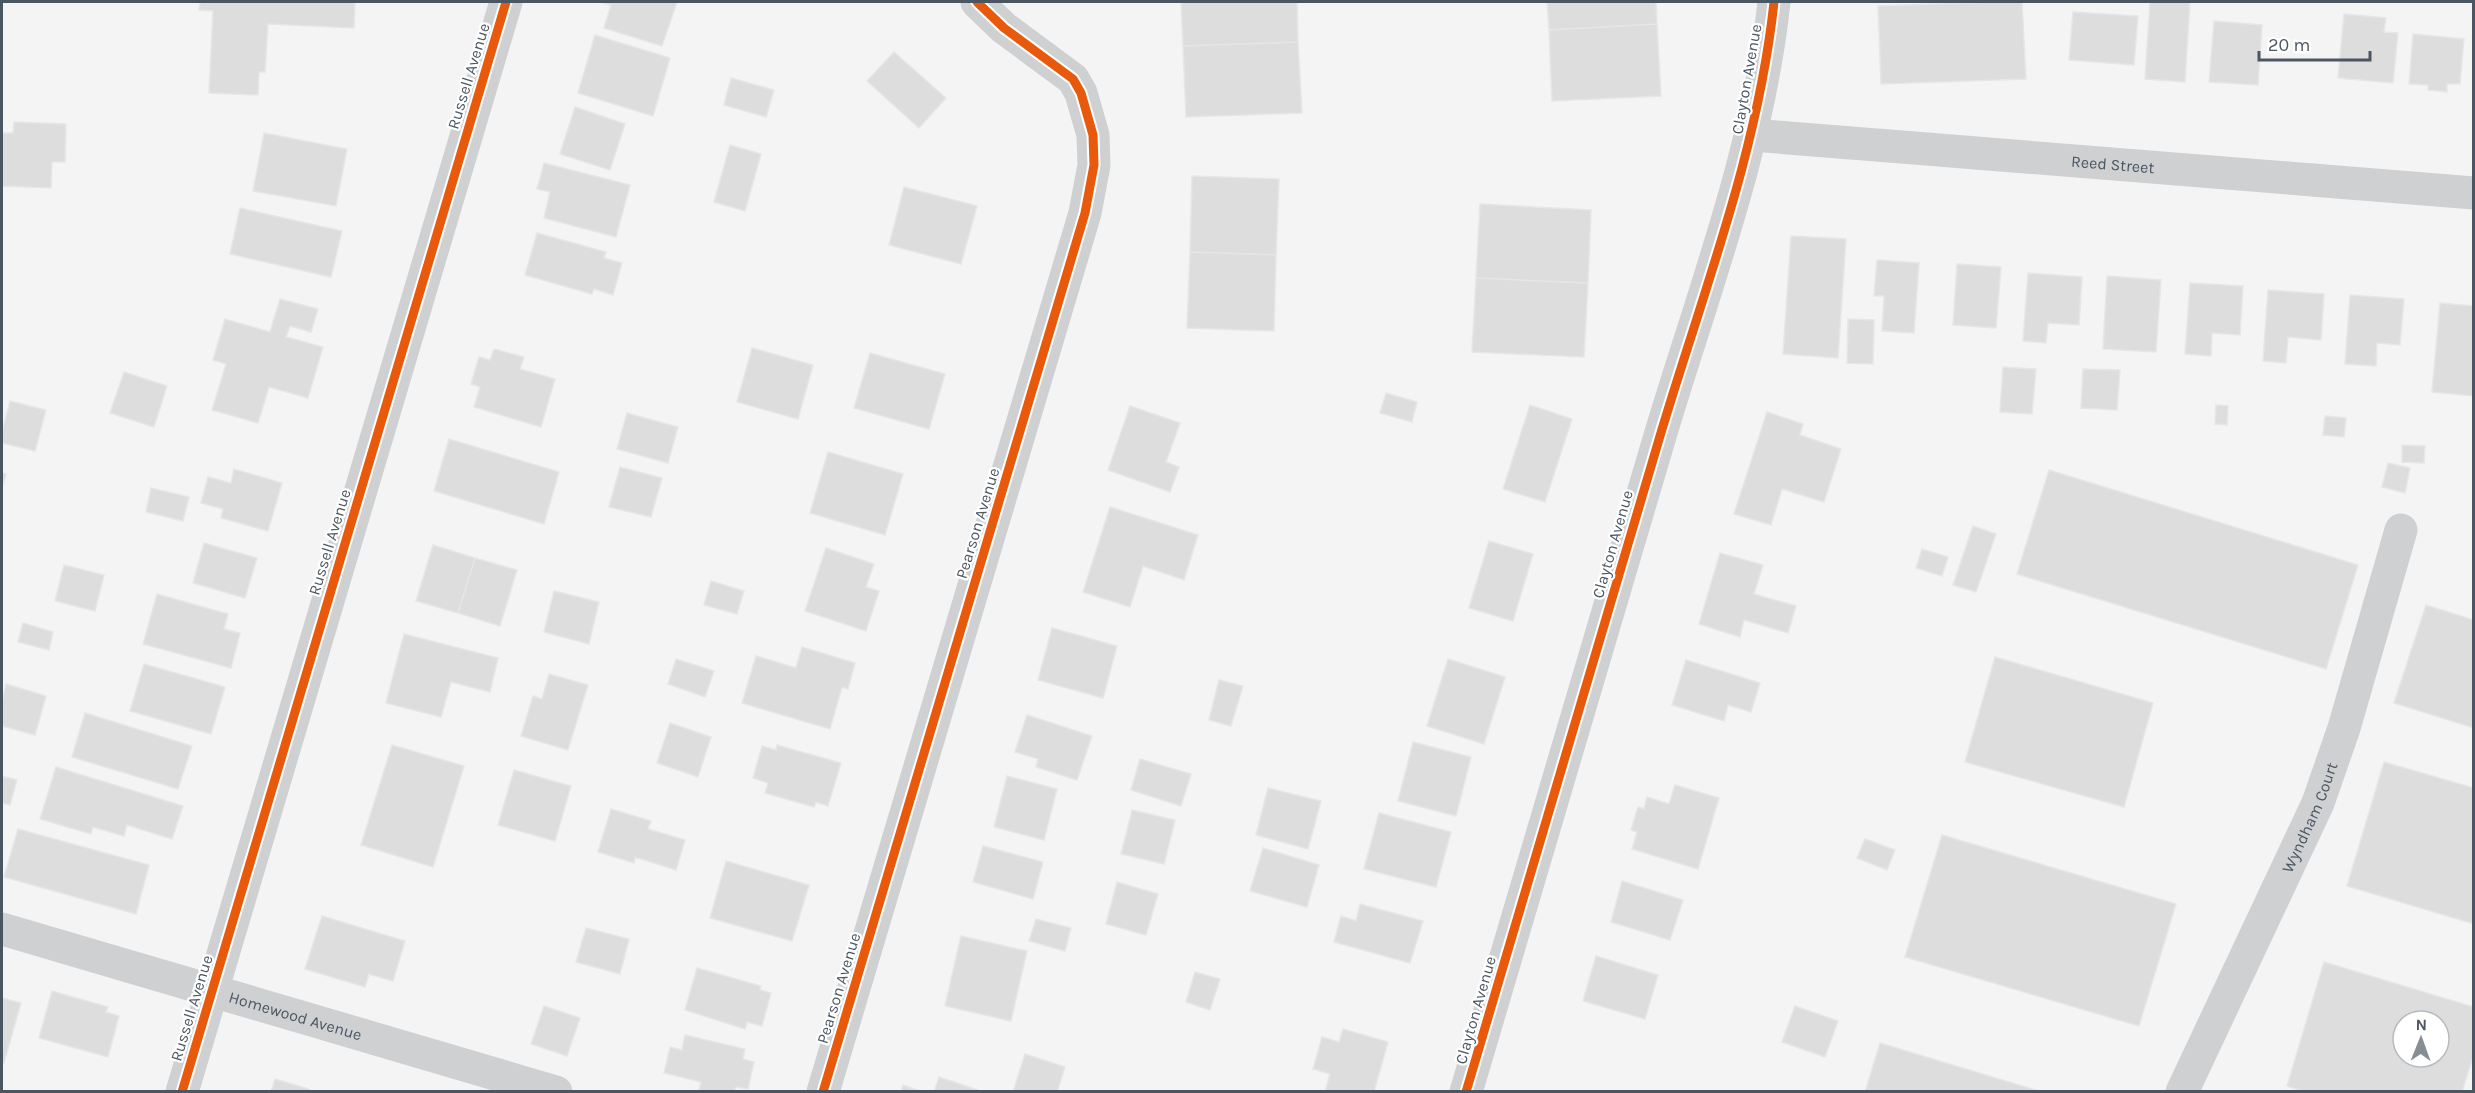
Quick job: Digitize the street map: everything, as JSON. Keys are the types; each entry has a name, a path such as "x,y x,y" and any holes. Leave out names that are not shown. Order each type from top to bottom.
{"street":[{"name":"Russell Avenue","path":"182,1092 506,2"},
{"name":"Pearson Avenue","path":"823,1092 1085,213 1094,165 1093,135 1081,93 1073,79 1005,28 977,2"},
{"name":"Clayton Avenue","path":"1466,1092 1661,433 1723,237 1752,135 1768,53 1774,2"},
{"name":"Reed Street","path":"1752,135 2474,193"},
{"name":"Wyndham Court","path":"2182,1092 2318,803 2344,728 2402,530"},
{"name":"Homewood Avenue","path":"2,929 556,1092"}],"building":[{"path":"200,2 355,2 354,28 268,24 265,72 259,72 258,95 209,93 213,11 199,10"},
{"path":"601,2 677,2 662,46 604,28 611,5"},
{"path":"1181,2 1297,2 1298,42 1183,46"},
{"path":"1547,2 1656,2 1657,24 1549,30"},
{"path":"2022,2 2026,79 1881,84 1878,6"},
{"path":"2150,2 2190,2 2185,82 2145,79"},
{"path":"2073,12 2138,16 2134,65 2069,60"},
{"path":"2344,14 2386,18 2384,32 2398,33 2393,83 2338,78"},
{"path":"2214,21 2262,25 2258,85 2209,82"},
{"path":"1657,24 1661,96 1552,101 1549,30"},
{"path":"2413,34 2464,39 2460,84 2447,84 2447,92 2428,90 2428,85 2409,84"},
{"path":"595,35 670,58 653,116 578,93"},
{"path":"1298,42 1302,113 1186,117 1183,46"},
{"path":"894,52 946,98 919,128 867,81"},
{"path":"731,78 774,90 766,117 724,105"},
{"path":"575,107 625,124 610,170 560,154"},
{"path":"14,122 66,124 65,162 52,162 51,188 2,186 2,133 13,133"},
{"path":"264,133 347,149 336,206 253,191"},
{"path":"730,145 761,154 745,211 714,202"},
{"path":"544,163 630,185 616,237 544,218 550,192 537,189"},
{"path":"1192,176 1279,179 1276,255 1190,252"},
{"path":"904,187 977,206 961,264 889,245"},
{"path":"1480,204 1591,210 1588,283 1476,278"},
{"path":"240,208 342,231 331,277 230,254"},
{"path":"537,233 606,252 604,258 622,263 613,295 594,289 592,294 525,275"},
{"path":"1791,236 1846,239 1838,358 1783,354"},
{"path":"1190,252 1276,255 1274,331 1187,328"},
{"path":"1877,260 1919,263 1914,333 1882,331 1884,296 1874,296"},
{"path":"1957,264 2001,267 1996,328 1953,325"},
{"path":"2028,273 2082,277 2079,325 2048,323 2046,343 2023,341"},
{"path":"2107,276 2161,280 2156,352 2103,349"},
{"path":"1476,278 1588,283 1584,357 1472,352"},
{"path":"2190,283 2243,286 2240,335 2212,333 2211,356 2185,354"},
{"path":"2268,290 2324,294 2321,340 2288,337 2286,363 2263,361"},
{"path":"2350,295 2404,299 2400,345 2377,343 2376,366 2345,364"},
{"path":"280,299 318,309 311,332 290,326 286,337 323,347 308,398 269,387 258,423 212,410 226,364 213,360 225,319 270,332"},
{"path":"2440,303 2474,306 2474,396 2432,392"},
{"path":"1848,319 1874,320 1873,364 1847,363"},
{"path":"752,348 813,365 798,419 737,402"},
{"path":"494,349 524,357 520,369 555,379 541,427 474,407 480,387 471,384 479,357 490,360"},
{"path":"870,353 945,374 929,429 854,408"},
{"path":"2003,367 2036,369 2032,414 2000,412"},
{"path":"2083,369 2120,370 2117,410 2081,408"},
{"path":"124,372 167,386 154,427 110,413"},
{"path":"1386,393 1417,402 1412,422 1380,413"},
{"path":"10,401 46,410 35,451 2,443 2,432"},
{"path":"1530,405 1572,419 1545,502 1503,489"},
{"path":"2216,405 2228,406 2227,425 2215,424"},
{"path":"1130,406 1180,423 1166,462 1179,467 1170,492 1108,470"},
{"path":"1767,412 1803,424 1800,435 1841,449 1824,502 1782,489 1771,525 1734,514"},
{"path":"627,413 678,427 668,463 617,449"},
{"path":"2325,416 2346,418 2344,437 2323,435"},
{"path":"449,439 559,472 544,524 434,491"},
{"path":"2402,445 2425,446 2424,463 2402,462"},
{"path":"828,452 903,474 885,535 810,513"},
{"path":"2388,463 2410,468 2405,493 2382,487"},
{"path":"620,467 662,478 651,517 609,507"},
{"path":"234,469 282,483 268,531 221,518 223,509 201,503 208,477 231,483"},
{"path":"2049,470 2358,565 2326,669 2017,574"},
{"path":"2,473 6,474 2,488"},
{"path":"151,488 189,497 183,521 146,512"},
{"path":"1110,507 1198,535 1184,580 1143,566 1130,607 1083,592"},
{"path":"1973,526 1996,534 1976,592 1953,585"},
{"path":"1489,541 1533,554 1513,621 1469,608"},
{"path":"204,543 257,558 245,598 193,583"},
{"path":"433,545 475,558 458,613 416,601"},
{"path":"826,548 874,564 866,587 879,591 866,631 805,611"},
{"path":"1922,549 1948,557 1942,576 1916,568"},
{"path":"1720,553 1763,565 1754,594 1796,606 1788,633 1744,620 1740,637 1699,624"},
{"path":"475,558 517,570 500,626 458,613"},
{"path":"64,565 104,575 95,611 55,601"},
{"path":"711,581 744,591 737,614 704,605"},
{"path":"554,591 599,602 589,644 544,632"},
{"path":"157,594 228,614 224,629 240,633 231,668 143,644"},
{"path":"2426,605 2474,620 2474,728 2394,703"},
{"path":"23,623 53,632 49,650 18,642"},
{"path":"1052,628 1117,646 1103,698 1038,680"},
{"path":"404,634 498,658 490,692 451,682 441,717 386,703"},
{"path":"802,647 855,663 848,689 842,687 830,729 742,703 756,656 796,668"},
{"path":"1995,657 2153,703 2124,807 1965,762"},
{"path":"676,659 714,671 705,697 668,684"},
{"path":"1448,659 1505,677 1484,744 1427,726"},
{"path":"1686,660 1760,683 1751,712 1728,705 1724,721 1672,705"},
{"path":"144,664 225,687 211,734 130,711"},
{"path":"549,674 588,685 568,750 521,736 533,696 542,699"},
{"path":"1219,680 1243,686 1231,726 1209,720"},
{"path":"6,684 46,696 35,735 2,726 2,702"},
{"path":"85,713 192,746 178,789 72,757"},
{"path":"1027,715 1092,736 1077,780 1036,767 1038,759 1015,752"},
{"path":"670,723 711,737 698,777 657,763"},
{"path":"1413,742 1471,757 1456,816 1398,801"},
{"path":"392,745 464,766 433,867 361,845"},
{"path":"777,745 841,763 828,806 816,802 814,807 765,793 768,783 753,778 762,746 776,750"},
{"path":"1140,759 1191,774 1181,806 1131,790"},
{"path":"2384,762 2474,788 2474,924 2347,886"},
{"path":"56,767 183,806 172,839 127,825 124,836 93,827 91,834 40,819"},
{"path":"514,770 571,786 555,841 498,825"},
{"path":"2,776 17,780 10,805 2,803"},
{"path":"1007,776 1057,789 1044,840 994,827"},
{"path":"1675,785 1719,798 1698,869 1632,849 1637,832 1631,830 1638,807 1644,809 1647,797 1669,804"},
{"path":"1268,788 1321,801 1308,849 1256,835"},
{"path":"611,809 651,821 648,829 685,840 676,870 635,857 634,863 598,852"},
{"path":"1132,810 1175,820 1164,864 1121,854"},
{"path":"1379,813 1451,832 1436,887 1364,869"},
{"path":"18,829 149,865 136,914 4,877"},
{"path":"1942,835 2176,904 2139,1026 1905,957"},
{"path":"1865,839 1895,850 1887,870 1857,858"},
{"path":"983,846 1043,862 1033,899 973,882"},
{"path":"1263,848 1319,865 1307,907 1250,891"},
{"path":"726,861 809,885 792,941 710,918"},
{"path":"1622,881 1683,900 1670,940 1611,922"},
{"path":"1117,882 1158,894 1146,935 1106,924"},
{"path":"1360,904 1423,921 1410,963 1334,942 1341,916 1356,921"},
{"path":"322,916 405,941 393,981 369,974 365,987 305,969"},
{"path":"1036,919 1071,928 1065,951 1029,941"},
{"path":"586,928 629,939 620,974 576,962"},
{"path":"961,936 1027,951 1011,1021 945,1006"},
{"path":"1596,956 1658,975 1645,1019 1583,1001"},
{"path":"2324,962 2474,1007 2474,1054 2462,1092 2305,1092 2287,1086"},
{"path":"697,968 761,986 760,990 771,993 762,1026 747,1022 745,1029 685,1010"},
{"path":"1195,972 1220,979 1210,1010 1186,1002"},
{"path":"52,991 108,1007 106,1012 119,1016 108,1057 39,1038"},
{"path":"2,998 21,1003 4,1063 2,1063"},
{"path":"544,1006 580,1018 567,1056 531,1044"},
{"path":"1795,1006 1838,1021 1825,1057 1782,1042"},
{"path":"1343,1029 1388,1042 1374,1092 1325,1092 1330,1074 1313,1069 1322,1037 1339,1042"},
{"path":"685,1035 745,1049 743,1059 754,1062 748,1089 736,1087 735,1092 704,1092 699,1090 701,1082 664,1073 670,1047 682,1050"},
{"path":"1880,1043 2042,1092 1865,1092"},
{"path":"1025,1054 1065,1067 1057,1092 1013,1092"},
{"path":"939,1077 984,1092 934,1092"},
{"path":"275,1079 309,1089 309,1092 271,1092"},
{"path":"903,1085 922,1092 901,1092"}],"cycle path":[{"path":"182,1092 506,2"},
{"path":"823,1092 1085,213 1094,165 1093,135 1081,93 1073,79 1004,28 977,2"},
{"path":"1466,1092 1635,518 1727,221 1755,113 1774,2"}]}
